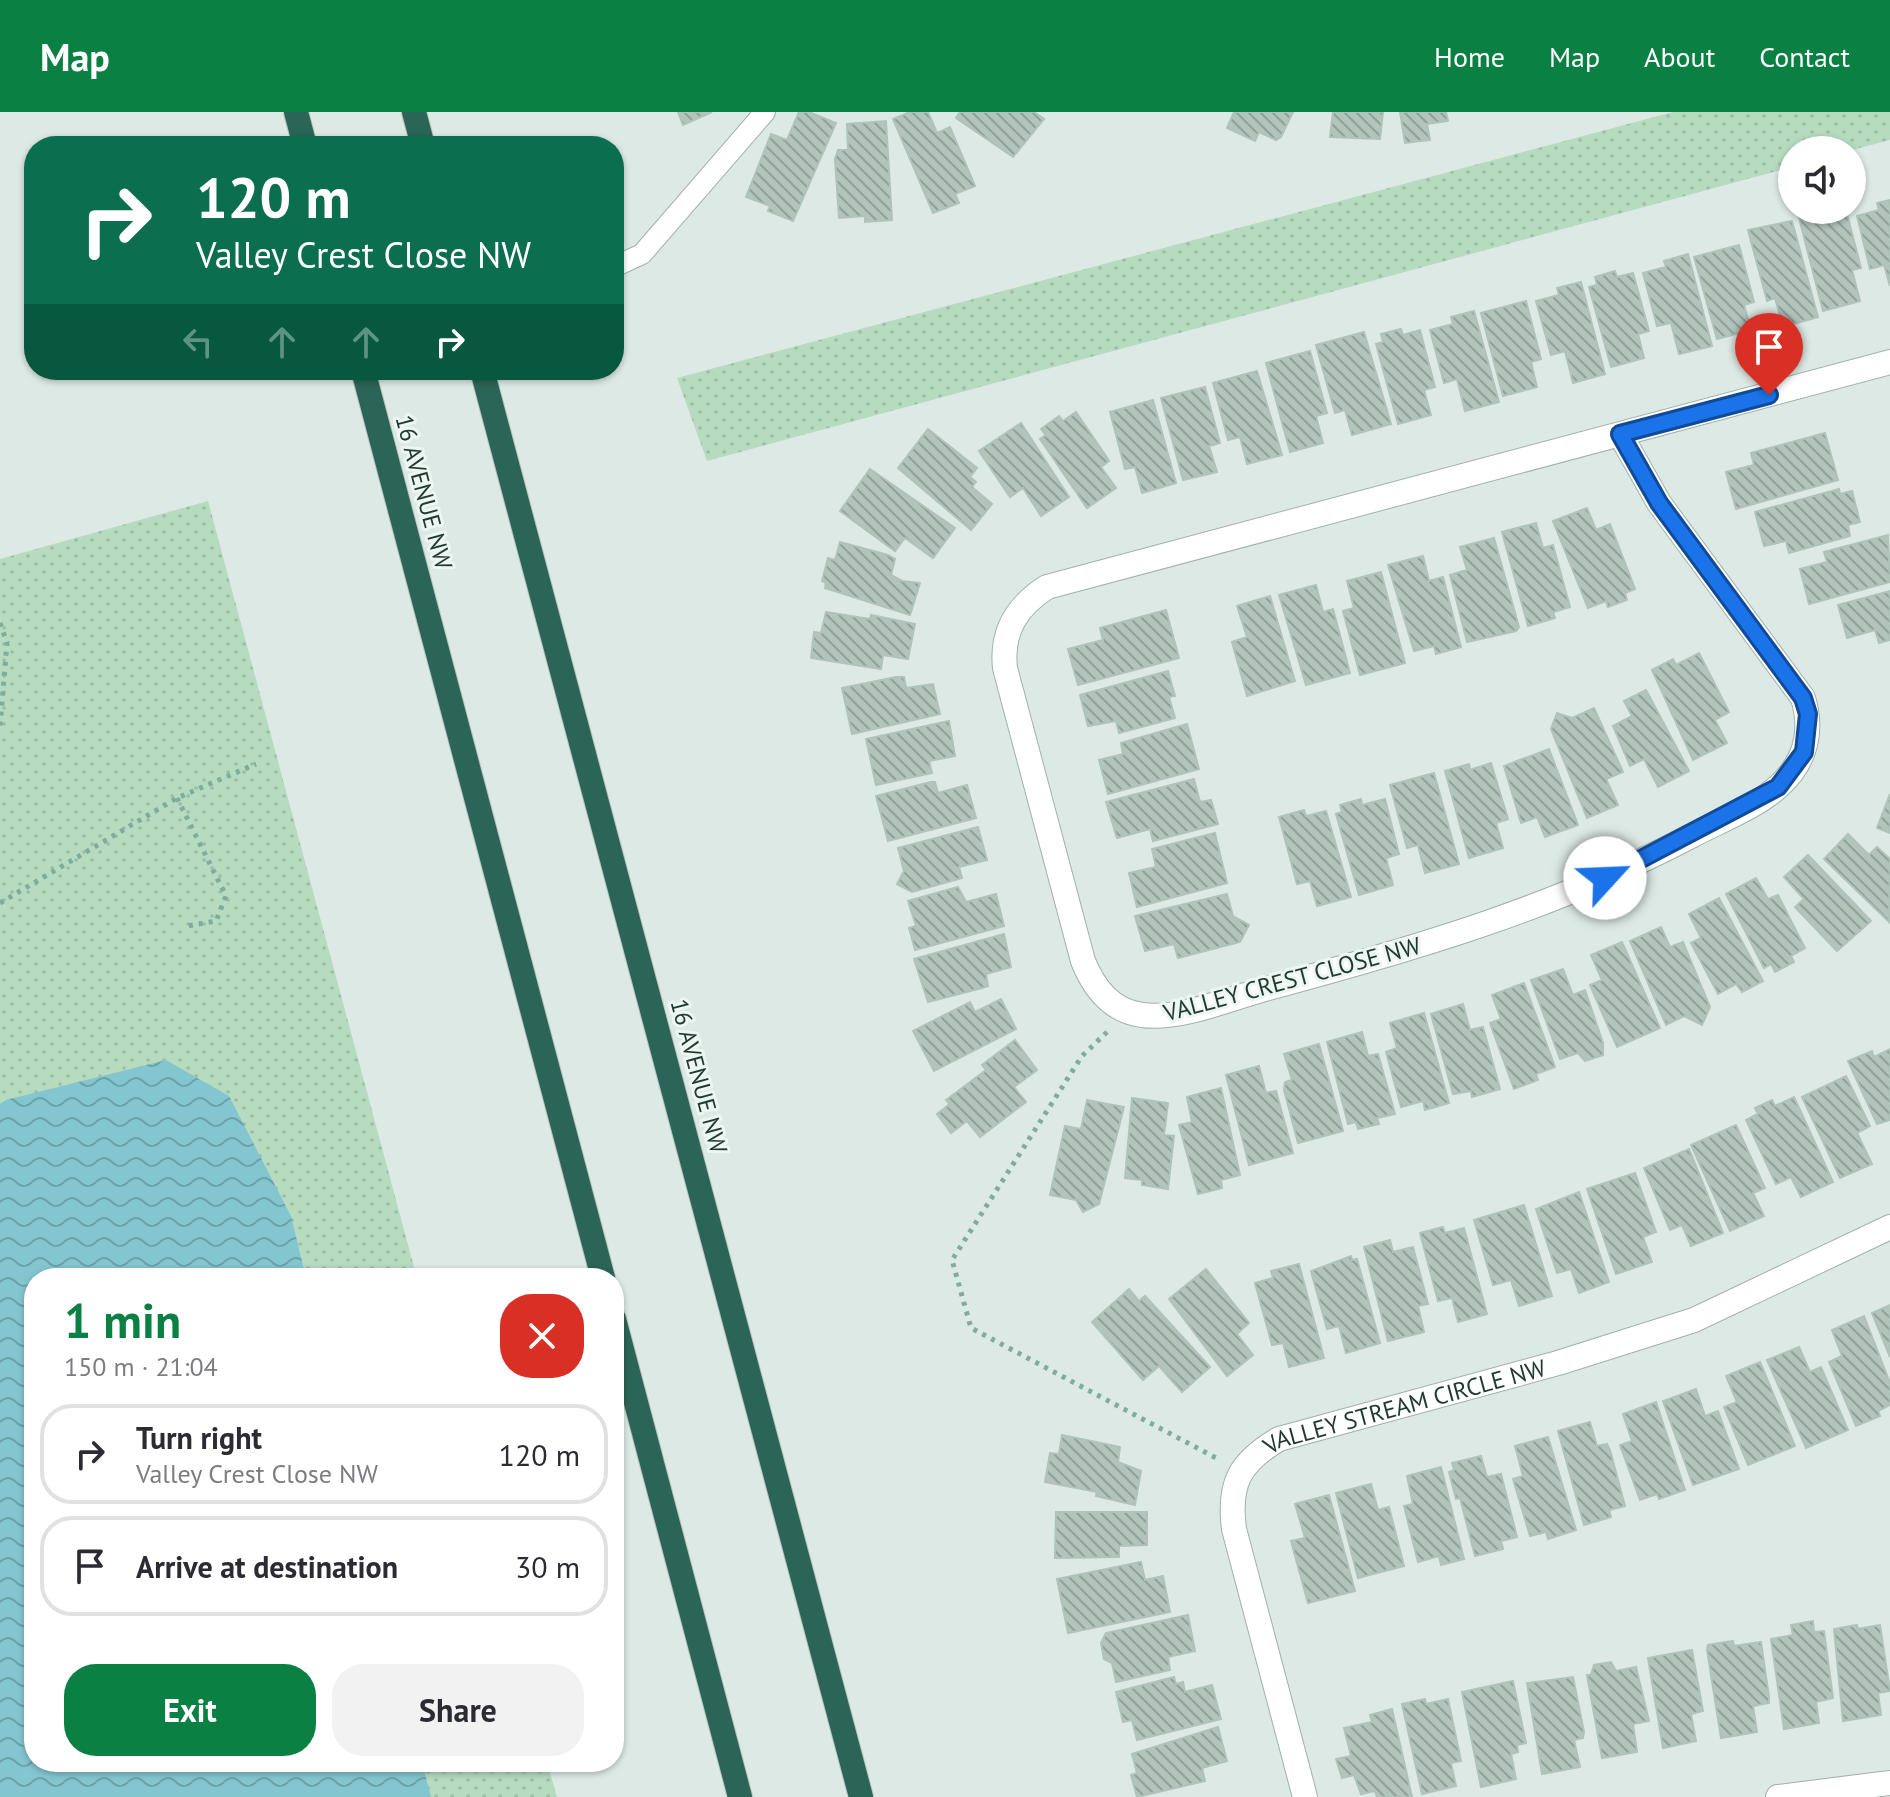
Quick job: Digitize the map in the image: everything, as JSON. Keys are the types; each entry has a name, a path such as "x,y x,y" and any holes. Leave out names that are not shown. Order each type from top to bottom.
{"highway":[{"path":"296,112 302,136"},
{"path":"414,112 420,136"},
{"name":"16 AVENUE NW","path":"366,380 600,1268"},
{"name":"16 AVENUE NW","path":"485,380 861,1797"},
{"path":"624,1357 740,1797"}],"street":[{"name":"VALLEY CREST CLOSE NW","path":"1620,434 1659,503 1803,698 1808,714 1804,752 1778,787 1644,860 1498,922 1378,959 1167,1015 1127,1011 1100,993 1083,961 1005,668 1008,632 1022,605 1047,587 1620,434 1890,362"},
{"name":"VALLEY STREAM CIRCLE NW","path":"1305,1797 1234,1529 1231,1506 1240,1472 1251,1457 1279,1439 1558,1363 1694,1320 1890,1227"},
{"path":"1778,1797 1890,1783"}],"lane":[{"path":"624,262 642,254 765,112"}],"path":[{"path":"0,623 7,643 0,727"},
{"path":"0,903 177,798 256,764"},
{"path":"177,798 226,896 216,921 187,926"},
{"path":"1127,1011 1082,1056 952,1260 971,1328 1240,1472"}],"green space":[{"path":"1673,112 1890,112 1890,140 1866,146 1866,136 1778,136 1778,171 707,461 677,378"},
{"path":"208,501 414,1268 24,1268 24,1772 550,1772 557,1797 0,1797 0,559"}],"water":[{"path":"166,1060 229,1096 291,1216 304,1268 24,1268 24,1772 425,1772 431,1797 0,1797 0,1104"}],"building":[{"path":"678,112 712,112 683,125"},
{"path":"799,112 809,112 836,123 793,221 768,211 770,206 746,197 771,134 787,140"},
{"path":"910,112 928,112 937,133 950,127 975,186 955,194 959,203 933,213 893,119"},
{"path":"960,112 1034,112 1044,119 1013,157 956,118"},
{"path":"1234,112 1293,112 1281,137 1276,140 1259,132 1255,141 1227,128"},
{"path":"1333,112 1383,112 1380,139 1330,137"},
{"path":"1400,112 1446,112 1448,121 1427,124 1430,140 1405,143"},
{"path":"886,121 892,220 865,222 865,216 839,218 835,159 838,150 848,150 847,124"},
{"path":"1890,200 1890,286 1884,265 1870,269 1859,224 1866,224 1866,214 1879,210 1877,203"},
{"path":"1793,224 1818,317 1783,327 1775,298 1767,301 1748,230"},
{"path":"1801,224 1850,224 1861,268 1852,270 1860,301 1823,311"},
{"path":"1739,245 1754,302 1744,305 1751,330 1717,339 1694,257"},
{"path":"1688,254 1712,346 1679,354 1671,323 1657,326 1643,273 1666,267 1664,261"},
{"path":"1615,271 1617,277 1633,273 1649,331 1638,334 1644,358 1611,367 1589,287 1597,285 1595,277"},
{"path":"1581,282 1605,374 1573,383 1565,351 1551,355 1536,301 1559,295 1557,288"},
{"path":"1526,301 1541,359 1531,362 1537,387 1503,396 1481,313"},
{"path":"1474,311 1499,402 1465,411 1457,379 1444,383 1430,330 1453,324 1451,317"},
{"path":"1401,329 1403,335 1420,330 1435,387 1424,390 1431,415 1398,424 1376,344 1383,342 1381,334"},
{"path":"1364,332 1391,424 1352,435 1345,410 1335,413 1316,345"},
{"path":"1310,351 1327,413 1316,416 1323,443 1290,452 1266,363"},
{"path":"1257,371 1282,455 1247,464 1240,437 1228,440 1213,383"},
{"path":"1205,387 1220,443 1209,446 1217,472 1183,480 1161,398"},
{"path":"1153,400 1176,483 1142,493 1135,467 1125,469 1110,412"},
{"path":"1076,412 1109,461 1101,467 1116,488 1087,508 1040,439 1046,435 1041,429 1059,416 1063,421"},
{"path":"1021,423 1069,497 1041,516 1023,488 1010,497 979,451"},
{"path":"928,429 977,468 970,477 976,482 972,487 992,504 971,530 898,468"},
{"path":"1825,433 1838,480 1736,509 1726,472 1754,465 1751,453"},
{"path":"870,469 955,528 933,558 905,538 895,551 840,511"},
{"path":"1839,489 1840,494 1852,491 1860,522 1848,525 1850,536 1789,553 1786,541 1764,546 1755,512"},
{"path":"1587,508 1596,530 1610,524 1635,589 1625,593 1627,600 1608,607 1606,601 1588,608 1553,521"},
{"path":"1536,523 1543,548 1553,545 1570,607 1553,612 1555,618 1528,626 1502,532"},
{"path":"1888,535 1890,582 1809,604 1800,569 1827,562 1824,552"},
{"path":"1494,538 1519,627 1516,631 1467,642 1450,575 1467,570 1460,547"},
{"path":"840,542 888,555 895,559 891,575 902,581 920,583 910,615 825,588 826,583 822,581 828,558 835,560"},
{"path":"1423,556 1429,581 1443,577 1461,647 1436,654 1434,646 1414,651 1388,565"},
{"path":"1381,572 1405,663 1360,675 1343,611 1354,608 1347,581"},
{"path":"1316,585 1323,612 1333,609 1350,673 1306,685 1279,595"},
{"path":"1890,591 1890,640 1879,643 1875,630 1847,638 1838,605"},
{"path":"1270,596 1295,681 1247,696 1232,642 1247,637 1237,606"},
{"path":"1166,610 1179,658 1078,685 1068,649 1103,640 1100,628"},
{"path":"826,612 870,619 871,615 915,624 908,659 883,655 881,669 811,658 814,632 821,633"},
{"path":"1699,653 1729,712 1715,720 1727,743 1693,760 1652,670 1673,659 1676,665"},
{"path":"1168,671 1175,696 1169,697 1175,718 1119,733 1116,721 1088,726 1080,695"},
{"path":"904,677 906,688 933,684 940,714 852,734 842,688"},
{"path":"1646,690 1689,771 1658,787 1644,759 1630,766 1613,726 1632,716 1624,701"},
{"path":"1594,708 1623,772 1606,779 1618,805 1587,818 1551,729 1557,713 1572,718"},
{"path":"949,721 955,756 929,761 932,773 876,785 866,739"},
{"path":"1187,724 1199,769 1108,794 1099,760 1123,754 1121,743"},
{"path":"1549,749 1578,825 1545,837 1537,817 1521,823 1504,766"},
{"path":"1491,763 1508,819 1496,823 1503,848 1469,858 1445,771 1469,764 1470,770"},
{"path":"1434,773 1459,864 1425,873 1418,845 1407,848 1390,785"},
{"path":"1194,779 1200,802 1211,800 1218,824 1153,841 1150,829 1117,838 1106,802"},
{"path":"935,782 938,793 967,785 976,818 888,841 876,796"},
{"path":"1890,794 1890,833 1877,828"},
{"path":"1361,799 1362,805 1385,799 1399,854 1386,858 1393,885 1359,895 1336,814 1342,812 1340,805"},
{"path":"1304,810 1306,816 1326,811 1351,897 1317,906 1310,881 1297,884 1279,817"},
{"path":"978,827 987,860 959,867 962,878 912,892 897,884 904,871 898,848"},
{"path":"1215,833 1227,883 1137,907 1129,873 1156,867 1152,849"},
{"path":"1848,834 1869,855 1877,847 1890,859 1889,922 1824,859"},
{"path":"1808,855 1871,921 1837,951 1795,907 1804,899 1784,877"},
{"path":"1756,878 1768,899 1778,895 1805,948 1791,956 1794,962 1775,972 1771,964 1764,968 1726,894"},
{"path":"958,887 966,902 996,894 1004,926 915,950 909,928 916,926 908,901"},
{"path":"1227,894 1233,916 1249,925 1240,942 1178,958 1174,944 1145,951 1135,916"},
{"path":"1719,898 1763,981 1742,992 1736,984 1718,994 1691,943 1701,938 1689,914"},
{"path":"1661,927 1670,947 1683,942 1710,1007 1702,1025 1684,1016 1666,1025 1630,941"},
{"path":"1004,934 1011,967 986,974 988,986 928,1002 914,959"},
{"path":"1622,942 1660,1028 1617,1047 1590,985 1602,980 1591,955"},
{"path":"1563,969 1573,995 1585,990 1603,1043 1603,1055 1585,1061 1578,1053 1560,1059 1531,980"},
{"path":"1524,983 1555,1067 1536,1074 1538,1080 1514,1089 1490,1023 1501,1019 1492,995"},
{"path":"1001,999 1016,1029 934,1071 913,1031 970,1002 975,1012"},
{"path":"1463,1004 1470,1030 1483,1027 1500,1089 1472,1097 1471,1091 1453,1094 1431,1014"},
{"path":"1424,1013 1449,1103 1425,1110 1423,1101 1401,1107 1386,1052 1397,1048 1390,1023"},
{"path":"1362,1032 1368,1056 1378,1054 1395,1114 1377,1118 1379,1124 1358,1129 1356,1122 1348,1124 1327,1042"},
{"path":"1015,1040 1037,1070 1014,1087 1026,1102 980,1137 967,1121 951,1133 937,1114 950,1104 946,1100 986,1070 982,1065"},
{"path":"1319,1044 1343,1131 1298,1143 1284,1090 1285,1082 1292,1080 1284,1054"},
{"path":"1890,1049 1890,1120 1877,1124 1848,1061 1872,1051 1874,1057"},
{"path":"1259,1066 1266,1093 1276,1091 1293,1153 1249,1165 1226,1075"},
{"path":"1846,1076 1870,1126 1857,1133 1872,1164 1840,1178 1802,1097"},
{"path":"1221,1088 1240,1175 1221,1180 1222,1188 1198,1194 1179,1125 1192,1122 1187,1097"},
{"path":"1794,1097 1833,1182 1801,1197 1791,1177 1776,1184 1746,1120 1758,1114 1755,1108 1772,1100 1775,1106"},
{"path":"1132,1098 1168,1103 1164,1135 1174,1136 1168,1189 1142,1185 1142,1180 1125,1178"},
{"path":"1087,1100 1124,1107 1099,1204 1083,1212 1076,1200 1050,1195 1065,1126 1081,1129"},
{"path":"1736,1125 1765,1188 1753,1193 1764,1216 1730,1231 1691,1145"},
{"path":"1689,1149 1723,1233 1691,1246 1682,1225 1670,1230 1644,1168"},
{"path":"1635,1173 1656,1232 1643,1237 1652,1262 1616,1274 1587,1189"},
{"path":"1579,1192 1609,1282 1579,1293 1571,1269 1557,1273 1536,1209"},
{"path":"1524,1205 1552,1296 1519,1306 1511,1280 1493,1285 1474,1220"},
{"path":"1443,1227 1445,1233 1464,1228 1487,1314 1458,1322 1452,1298 1438,1301 1420,1233"},
{"path":"1390,1240 1393,1252 1413,1247 1428,1304 1418,1306 1424,1332 1388,1341 1364,1247"},
{"path":"1351,1256 1352,1260 1357,1259 1380,1343 1346,1353 1339,1326 1327,1329 1311,1271"},
{"path":"1299,1264 1324,1358 1289,1367 1283,1343 1272,1345 1255,1283 1273,1278 1271,1271"},
{"path":"1206,1269 1249,1323 1237,1334 1253,1355 1227,1376 1169,1299"},
{"path":"1129,1289 1139,1301 1145,1296 1210,1367 1182,1392 1159,1366 1143,1380 1092,1322"},
{"path":"1890,1305 1890,1357 1872,1313"},
{"path":"1864,1316 1890,1383 1890,1405 1878,1411 1880,1416 1856,1426 1829,1362 1842,1356 1832,1330"},
{"path":"1799,1347 1810,1372 1821,1367 1848,1430 1806,1448 1767,1360"},
{"path":"1760,1362 1795,1446 1748,1465 1724,1407 1737,1402 1726,1376"},
{"path":"1696,1389 1705,1416 1718,1411 1739,1469 1693,1485 1663,1401"},
{"path":"1656,1402 1685,1490 1659,1499 1657,1494 1640,1500 1620,1445 1632,1441 1623,1414"},
{"path":"1590,1422 1597,1446 1607,1444 1610,1450 1625,1506 1609,1510 1611,1517 1584,1525 1558,1431"},
{"path":"1062,1435 1120,1447 1118,1462 1141,1471 1135,1505 1096,1496 1097,1492 1045,1482 1050,1453 1059,1454"},
{"path":"1548,1437 1576,1530 1548,1539 1546,1532 1530,1536 1513,1479 1523,1476 1515,1446"},
{"path":"1481,1456 1487,1477 1501,1474 1517,1537 1501,1541 1503,1549 1475,1556 1460,1498 1456,1499 1449,1472 1454,1470 1452,1463"},
{"path":"1441,1467 1464,1559 1441,1565 1439,1556 1418,1562 1404,1506 1413,1504 1407,1476"},
{"path":"1371,1484 1378,1510 1389,1507 1404,1566 1358,1578 1336,1493"},
{"path":"1329,1495 1355,1591 1308,1603 1291,1541 1305,1538 1295,1504"},
{"path":"1056,1512 1147,1512 1147,1545 1119,1546 1119,1557 1055,1558"},
{"path":"1141,1562 1145,1580 1163,1576 1170,1612 1068,1633 1057,1579"},
{"path":"1188,1615 1195,1651 1168,1657 1170,1670 1116,1682 1112,1663 1104,1659 1101,1643 1106,1633"},
{"path":"1813,1621 1814,1632 1824,1631 1833,1698 1816,1702 1819,1723 1784,1729 1771,1639 1793,1635 1791,1625"},
{"path":"1857,1625 1858,1629 1880,1625 1890,1691 1878,1693 1881,1715 1843,1721 1834,1629"},
{"path":"1733,1641 1734,1646 1761,1642 1769,1703 1753,1706 1757,1732 1721,1738 1707,1650 1708,1645"},
{"path":"1692,1650 1703,1711 1691,1714 1696,1741 1663,1748 1648,1658"},
{"path":"1611,1662 1616,1671 1636,1667 1649,1721 1633,1724 1637,1752 1602,1758 1587,1675 1591,1675 1594,1665"},
{"path":"1174,1677 1176,1684 1183,1682 1185,1692 1212,1685 1221,1719 1137,1740 1132,1720 1123,1722 1116,1692"},
{"path":"1573,1677 1584,1732 1583,1738 1574,1740 1580,1767 1542,1774 1527,1683"},
{"path":"1513,1681 1526,1743 1517,1745 1518,1752 1511,1754 1516,1779 1481,1787 1462,1692"},
{"path":"1425,1699 1426,1704 1448,1699 1461,1761 1451,1763 1456,1786 1422,1794 1402,1704"},
{"path":"1392,1709 1412,1797 1377,1797 1375,1791 1361,1794 1354,1775 1342,1778 1336,1759 1351,1756 1344,1728 1372,1722 1370,1715"},
{"path":"1218,1727 1227,1761 1202,1768 1205,1781 1137,1797 1131,1775 1137,1773 1132,1754"}],"route":[{"path":"1605,878 1710,826 1778,787 1804,752 1808,714 1803,698 1659,503 1620,434 1769,395"}]}
